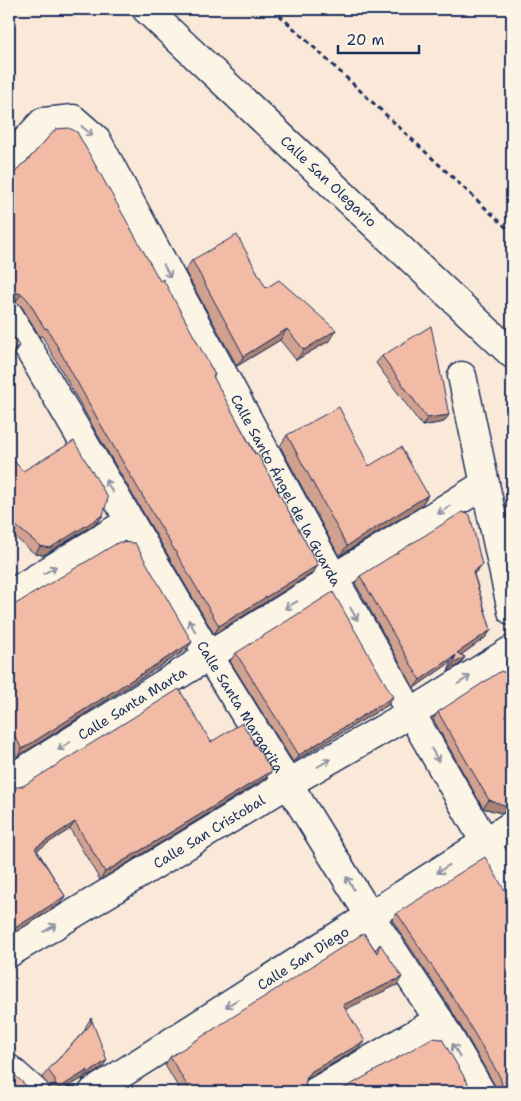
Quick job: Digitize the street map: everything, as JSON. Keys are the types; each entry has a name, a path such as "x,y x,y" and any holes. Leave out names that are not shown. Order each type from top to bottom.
{"street":[{"name":"Calle San Olegario","path":"146,9 512,354"},
{"name":"Calle Santo Ángel de la Guarda","path":"9,159 43,122 73,119 96,139 334,579 512,889"},
{"name":"Calle Santa Margarita","path":"9,315 209,656 370,916 439,1020 481,1092"},
{"path":"462,376 512,611"},
{"name":"Calle Santa Marta","path":"9,780 486,484"},
{"path":"9,595 130,521"},
{"name":"Calle San Cristobal","path":"9,953 289,783 411,713 512,650"},
{"name":"Calle San Diego","path":"92,1092 512,825"},
{"path":"315,1092 439,1020"},
{"path":"9,1069 35,1092"}],"path":[{"path":"273,9 512,233"}],"building":[{"path":"69,128 77,132 160,281 163,279 255,454 257,453 318,565 219,626 101,425 47,328 45,329 28,300 22,294 9,293 9,180 56,129"},
{"path":"237,235 266,288 279,280 336,330 304,350 287,329 244,356 192,260"},
{"path":"431,326 449,415 427,418 382,356"},
{"path":"9,329 19,346 9,352"},
{"path":"339,407 369,466 401,447 428,495 347,546 287,435"},
{"path":"74,441 108,498 103,515 50,548 40,546 9,520 9,456 23,471"},
{"path":"462,512 470,515 482,565 473,572 491,630 457,653 465,657 453,664 456,655 420,680 360,576"},
{"path":"119,542 135,543 192,642 22,749 9,726 9,608"},
{"path":"333,592 393,697 299,755 236,653"},
{"path":"501,671 507,674 512,697 512,804 507,806 489,800 438,712"},
{"path":"179,689 211,742 242,723 272,771 105,872 75,822 35,848 65,896 9,932 9,791 23,786"},
{"path":"485,857 504,889 512,896 512,1092 500,1092 502,1085 500,1077 457,1004 397,913"},
{"path":"364,933 377,953 380,944 402,977 343,1005 365,1041 312,1071 307,1077 305,1084 307,1092 191,1092 170,1057"},
{"path":"91,1018 107,1060 88,1074 88,1070 59,1088 55,1085 55,1079 48,1070 91,1024"},
{"path":"432,1038 442,1039 473,1092 338,1092"},
{"path":"9,1070 33,1092 9,1092"},
{"path":"125,1086 128,1092 115,1092"}]}
